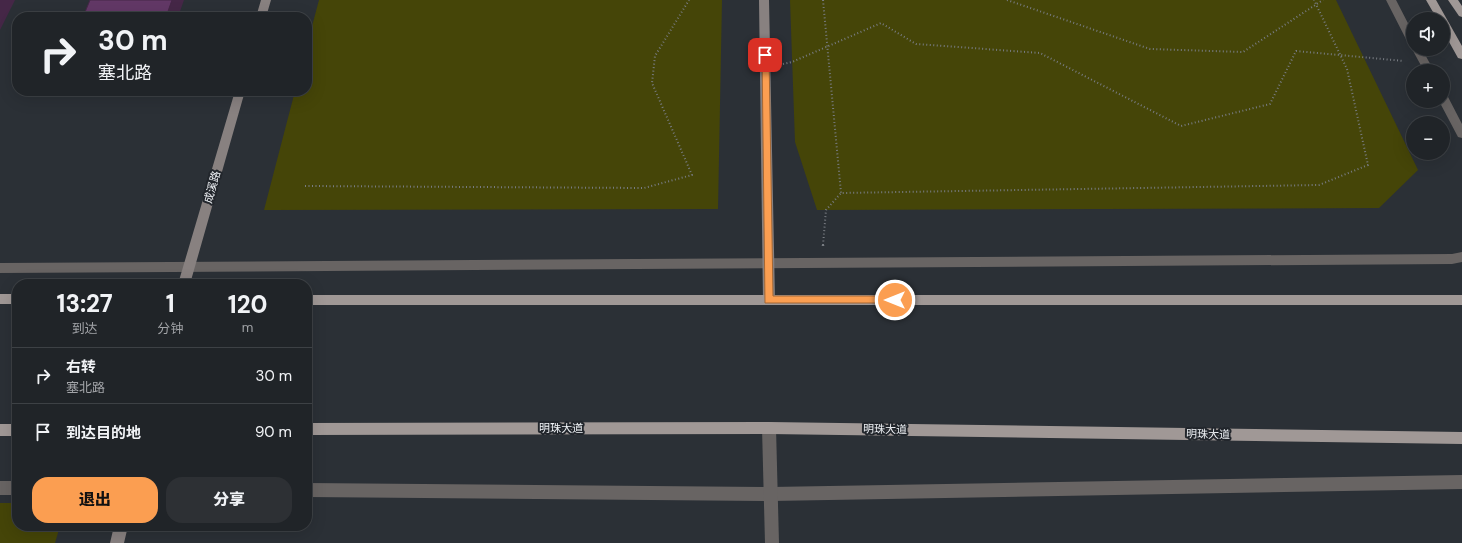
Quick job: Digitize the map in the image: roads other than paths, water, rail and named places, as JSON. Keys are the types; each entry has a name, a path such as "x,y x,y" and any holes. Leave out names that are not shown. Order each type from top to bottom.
{"main road":[{"path":"1431,0 1438,12"},
{"path":"1453,0 1462,14"},
{"path":"1450,34 1462,55"},
{"path":"0,299 12,299"},
{"path":"312,300 1462,300"},
{"name":"明珠大道","path":"312,429 769,428 1462,438"},
{"path":"0,430 12,430"}],"street":[{"path":"262,12 266,0"},
{"path":"764,0 769,300"},
{"path":"1391,0 1406,29"},
{"name":"成溪路","path":"185,279 239,96"},
{"path":"1448,108 1462,134"},
{"path":"0,268 1462,258"},
{"path":"769,428 772,543"},
{"path":"312,490 771,494 1462,482"},
{"path":"0,488 12,488"},
{"path":"117,543 120,531"}]}
